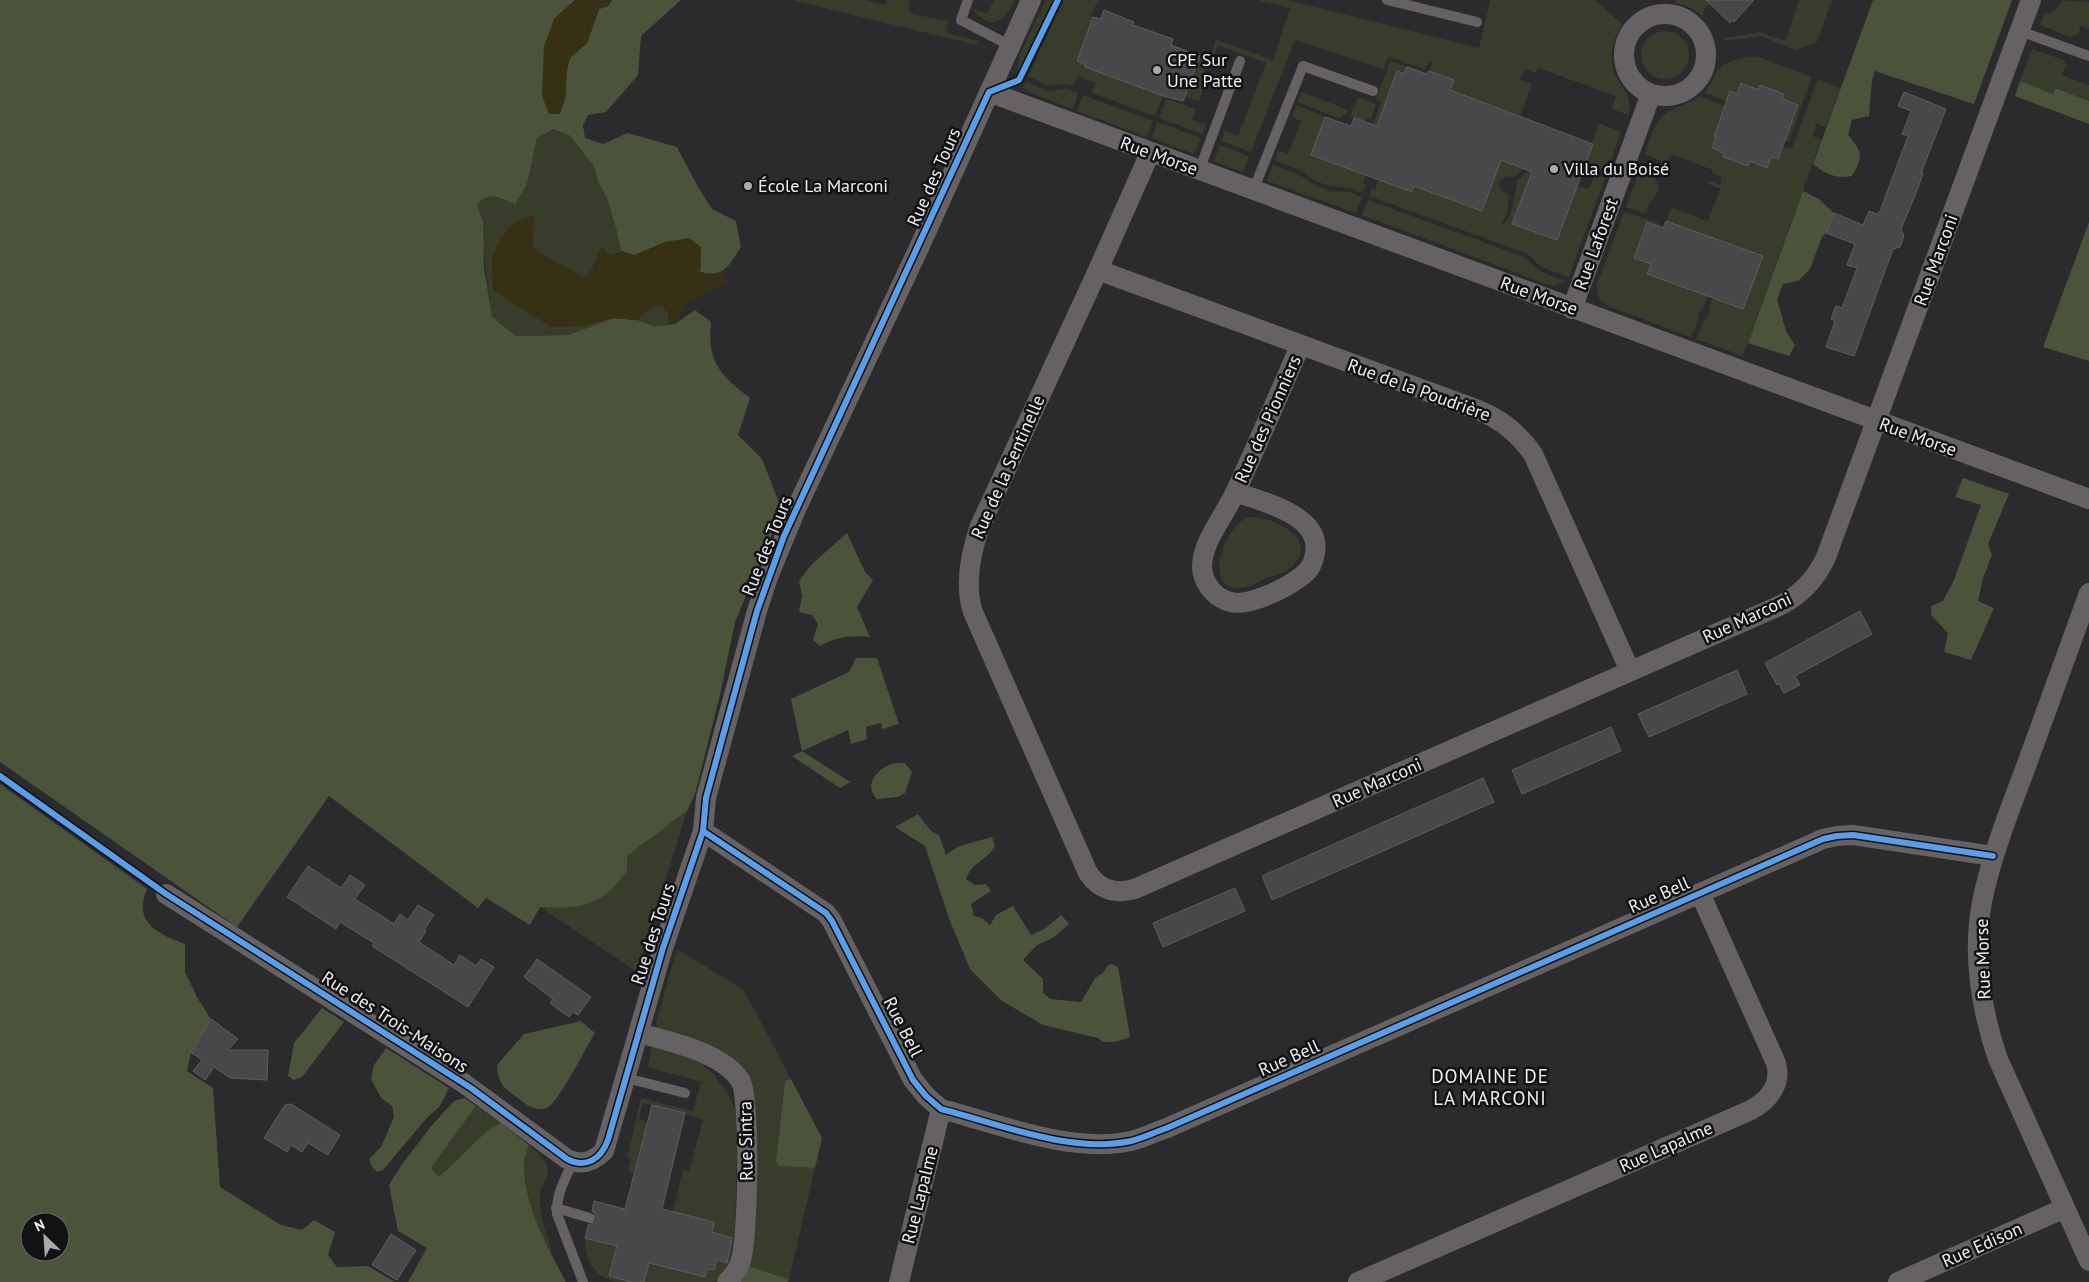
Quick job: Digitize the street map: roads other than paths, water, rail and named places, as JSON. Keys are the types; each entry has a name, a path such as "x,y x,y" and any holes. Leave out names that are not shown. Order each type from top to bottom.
{"street":[{"name":"Rue des Tours","path":"573,1162 590,1162 604,1151 663,948 703,831 706,798 755,617 775,561 797,507 918,250 1009,45 1031,0"},
{"name":"Rue Marconi","path":"1137,888 1779,606 1795,597 1807,586 1817,574 1826,557 2031,0"},
{"path":"1660,14 1674,14 1686,19 1697,28 1704,40 1705,66 1694,85 1678,95 1664,97 1651,94 1639,88 1630,77 1624,65 1623,51 1627,37 1635,26 1646,18 1660,14"},
{"name":"Rue Morse","path":"989,92 2089,499"},
{"name":"Rue Laforest","path":"1572,309 1651,94"},
{"name":"Rue de la Sentinelle","path":"1137,888 1121,892 1108,890 1097,884 1088,873 976,618 969,595 973,548 980,526 1150,153"},
{"name":"Rue de la Poudrière","path":"1098,270 1486,413 1502,421 1533,454 1630,671"},
{"name":"Rue des Pionniers","path":"1235,492 1279,508 1299,518 1310,529 1316,549 1312,562 1304,575 1277,590 1248,603 1240,604 1226,601 1215,595 1206,580 1202,566 1206,548 1235,492 1300,346"},
{"name":"Rue Morse","path":"2089,592 1993,856 1982,903 1979,944 1981,981 1987,1023 1998,1059 2089,1261"},
{"name":"Rue Bell","path":"703,831 826,913 832,921 913,1080 926,1096 941,1109 1064,1141 1096,1144 1132,1140 1167,1128 1816,842 1837,836 1853,835 1993,856"},
{"name":"Rue Lapalme","path":"1358,1282 1751,1110 1768,1096 1774,1088 1778,1076 1776,1063 1700,893"},
{"name":"Rue des Trois-Maisons","path":"166,894 466,1085 560,1155 573,1162"},
{"name":"Rue Sintra","path":"639,1033 715,1058 734,1072 743,1085 747,1113 745,1238 740,1264 726,1282"},
{"name":"Rue Lapalme","path":"899,1282 941,1109"},
{"name":"Rue Edison","path":"1898,1282 2066,1208"}],"lane":[{"path":"968,0 960,20 1009,45"},
{"path":"1387,0 1477,22"},
{"path":"2020,31 2089,56"},
{"path":"1199,171 1240,61"},
{"path":"1253,191 1303,66 1373,90"},
{"path":"626,1078 685,1093"},
{"path":"573,1162 559,1191 556,1208 559,1224 582,1282"},
{"path":"556,1208 590,1218"}],"place":[{"name":"CPE Sur Une Patte","path":"1157,70"},
{"name":"Villa du Boisé","path":"1554,169"},
{"name":"École La Marconi","path":"748,186"}],"district":[{"name":"DOMAINE DE LA MARCONI","path":"1490,1087"}]}
